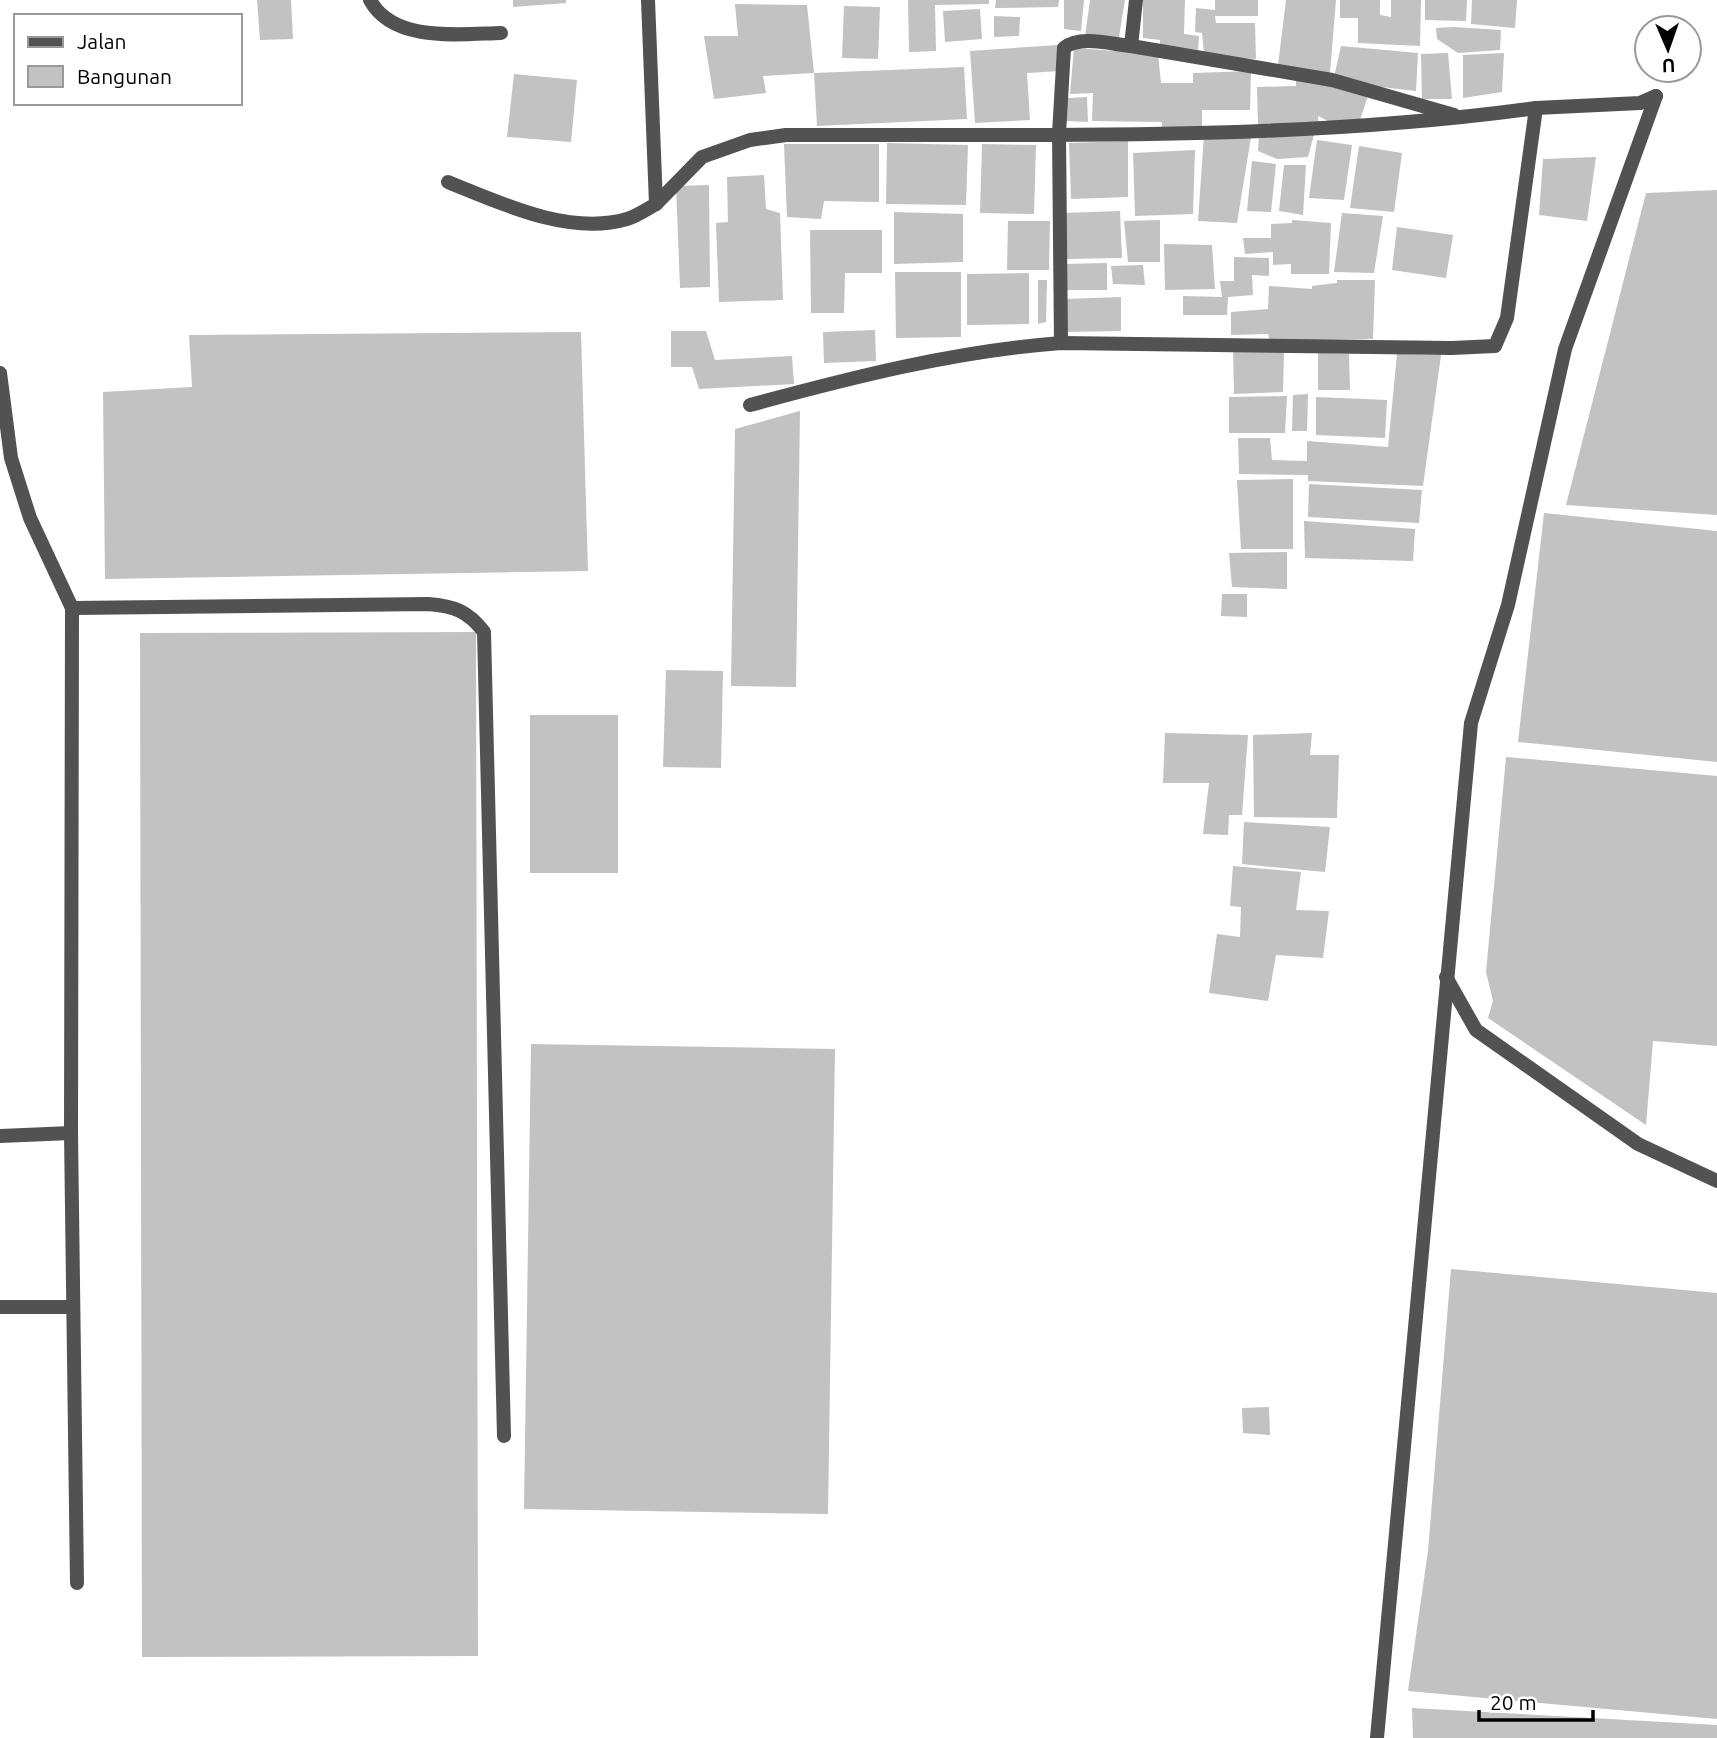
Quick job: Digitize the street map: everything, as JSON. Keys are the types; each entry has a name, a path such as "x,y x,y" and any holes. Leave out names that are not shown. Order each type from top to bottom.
{"street":[{"path":"370,0 375,10 407,30 450,34 501,33"},
{"path":"648,0 656,204"},
{"path":"1131,46 1136,0"},
{"path":"1061,343 1059,134 1064,48 1071,42 1131,46 1332,79 1462,118"},
{"path":"448,182 505,204 569,220 627,219 656,204 702,157 750,140 786,135 1250,133 1462,118 1536,108 1640,103 1656,96 1565,349 1508,605 1471,723 1377,1738"},
{"path":"750,405 922,362 1003,347 1061,343 1452,348 1495,346 1507,318 1536,108"},
{"path":"0,373 11,458 30,518 72,608 71,1133 77,1583"},
{"path":"72,608 428,604 459,608 472,616 484,632 504,1436"},
{"path":"1446,977 1476,1030 1638,1144 1717,1181"},
{"path":"0,1136 71,1133"},
{"path":"0,1307 73,1307"}],"building":[{"path":"257,0 291,0 293,39 260,40"},
{"path":"513,0 566,0 566,3 513,7"},
{"path":"908,0 989,0 989,4 935,5 936,51 909,52"},
{"path":"996,0 1059,0 1058,7 995,8"},
{"path":"1064,0 1084,0 1081,31 1064,29"},
{"path":"1090,0 1125,0 1118,43 1085,37"},
{"path":"1143,0 1185,0 1184,34 1199,36 1198,50 1160,45 1160,40 1143,38"},
{"path":"1215,0 1258,0 1258,16 1215,16 1216,23 1255,23 1256,59 1228,58 1204,53 1202,33 1195,32 1196,8 1215,10"},
{"path":"1286,0 1336,0 1330,73 1278,65"},
{"path":"1340,0 1380,0 1380,15 1391,17 1391,0 1421,0 1420,46 1358,43 1358,18 1340,18"},
{"path":"1425,0 1467,0 1466,21 1425,20"},
{"path":"1472,0 1517,0 1515,28 1471,24"},
{"path":"735,4 807,5 814,73 763,76 766,93 714,99 704,36 738,36"},
{"path":"844,6 880,7 878,59 842,58"},
{"path":"980,9 982,39 945,42 943,11"},
{"path":"994,16 1020,17 1019,36 994,37"},
{"path":"1436,28 1501,30 1500,50 1458,53 1437,39"},
{"path":"1058,45 1061,71 1027,73 1030,120 975,123 970,51"},
{"path":"1341,46 1418,53 1416,91 1363,85 1334,77"},
{"path":"1074,48 1158,54 1161,83 1193,83 1193,73 1251,71 1250,110 1202,110 1202,130 1162,131 1162,122 1092,121 1093,93 1070,94"},
{"path":"1448,53 1452,99 1422,99 1421,54"},
{"path":"1504,53 1502,92 1463,98 1463,55"},
{"path":"964,67 967,119 817,126 814,73"},
{"path":"514,74 577,80 571,142 507,137"},
{"path":"1296,79 1330,82 1368,96 1360,120 1332,123 1318,116 1318,124 1258,128 1257,87 1296,86"},
{"path":"1087,97 1088,122 1066,121 1067,98"},
{"path":"1315,131 1308,157 1277,159 1258,151 1259,135"},
{"path":"1204,135 1251,137 1237,223 1198,221"},
{"path":"1317,140 1352,145 1344,200 1309,198"},
{"path":"1128,141 1128,197 1071,199 1069,143"},
{"path":"887,143 968,145 966,205 886,204"},
{"path":"784,144 879,144 879,202 824,201 821,219 787,217"},
{"path":"982,144 1036,145 1034,214 980,213"},
{"path":"1359,146 1402,153 1394,212 1350,208"},
{"path":"1195,150 1193,214 1135,216 1133,153"},
{"path":"1596,157 1587,221 1539,215 1543,159"},
{"path":"1252,161 1276,164 1271,212 1247,211"},
{"path":"1284,165 1306,165 1303,215 1279,211"},
{"path":"764,175 766,209 780,213 783,300 719,302 716,223 728,222 727,177"},
{"path":"709,185 710,287 680,288 676,186"},
{"path":"1717,190 1717,515 1566,505 1646,193"},
{"path":"1120,211 1122,258 1065,259 1064,213"},
{"path":"894,212 963,214 963,262 894,264"},
{"path":"1342,213 1383,216 1374,273 1334,272"},
{"path":"1160,220 1160,262 1128,262 1124,221"},
{"path":"1292,220 1331,223 1329,274 1291,274 1291,264 1273,265 1273,252 1245,254 1243,238 1271,238 1271,224 1292,223"},
{"path":"1008,221 1050,221 1049,270 1007,270"},
{"path":"1397,227 1453,235 1446,278 1392,270"},
{"path":"810,230 882,230 882,273 845,273 844,313 811,313"},
{"path":"1164,244 1212,245 1215,289 1165,290"},
{"path":"1234,257 1269,258 1269,276 1252,275 1253,295 1228,297 1227,315 1183,315 1183,296 1222,297 1220,281 1234,281"},
{"path":"1107,263 1107,290 1064,290 1064,264"},
{"path":"1143,265 1145,285 1113,284 1111,266"},
{"path":"895,272 961,272 961,337 896,338"},
{"path":"1029,273 1029,324 967,325 967,274"},
{"path":"1038,280 1047,280 1046,322 1038,324"},
{"path":"1337,280 1375,280 1373,339 1270,341 1268,334 1231,335 1231,312 1268,309 1269,286 1312,289 1312,286 1337,283"},
{"path":"1121,297 1121,331 1065,332 1065,299"},
{"path":"875,330 876,361 824,363 823,332"},
{"path":"671,331 706,331 715,360 792,356 794,384 699,389 692,367 671,367"},
{"path":"581,332 588,571 105,579 103,392 192,387 189,335"},
{"path":"1233,349 1284,352 1283,392 1234,394"},
{"path":"1318,353 1349,354 1350,390 1318,390"},
{"path":"1397,354 1441,355 1423,486 1308,481 1308,475 1239,474 1238,438 1270,438 1272,460 1307,461 1307,441 1388,447"},
{"path":"1308,394 1307,431 1292,431 1293,395"},
{"path":"1287,396 1285,433 1229,433 1229,397"},
{"path":"1316,397 1387,400 1385,438 1316,435"},
{"path":"800,411 796,687 731,686 735,429"},
{"path":"1293,479 1293,549 1241,549 1237,480"},
{"path":"1309,484 1422,490 1419,523 1308,517"},
{"path":"1544,513 1717,531 1717,762 1518,742"},
{"path":"1304,521 1415,529 1413,561 1305,558"},
{"path":"1287,552 1287,589 1232,587 1229,553"},
{"path":"1222,594 1247,594 1247,617 1221,616"},
{"path":"476,632 478,1656 142,1657 140,633"},
{"path":"666,670 723,671 721,768 663,767"},
{"path":"530,715 618,715 618,873 530,873"},
{"path":"1165,733 1248,735 1242,815 1229,815 1228,835 1203,834 1209,783 1163,783"},
{"path":"1312,733 1310,755 1339,755 1337,818 1254,817 1253,735"},
{"path":"1506,757 1717,776 1717,1046 1653,1041 1646,1125 1488,1018 1493,1001 1486,972"},
{"path":"1244,822 1330,827 1325,872 1242,864"},
{"path":"1233,866 1301,872 1296,910 1329,911 1323,958 1276,955 1268,1001 1209,993 1217,934 1240,937 1241,907 1230,906"},
{"path":"531,1044 835,1049 828,1514 524,1509"},
{"path":"1451,1269 1717,1293 1717,1719 1408,1691 1428,1551"},
{"path":"1269,1407 1270,1435 1243,1433 1242,1408"},
{"path":"1412,1708 1717,1725 1717,1738 1413,1738"}]}
